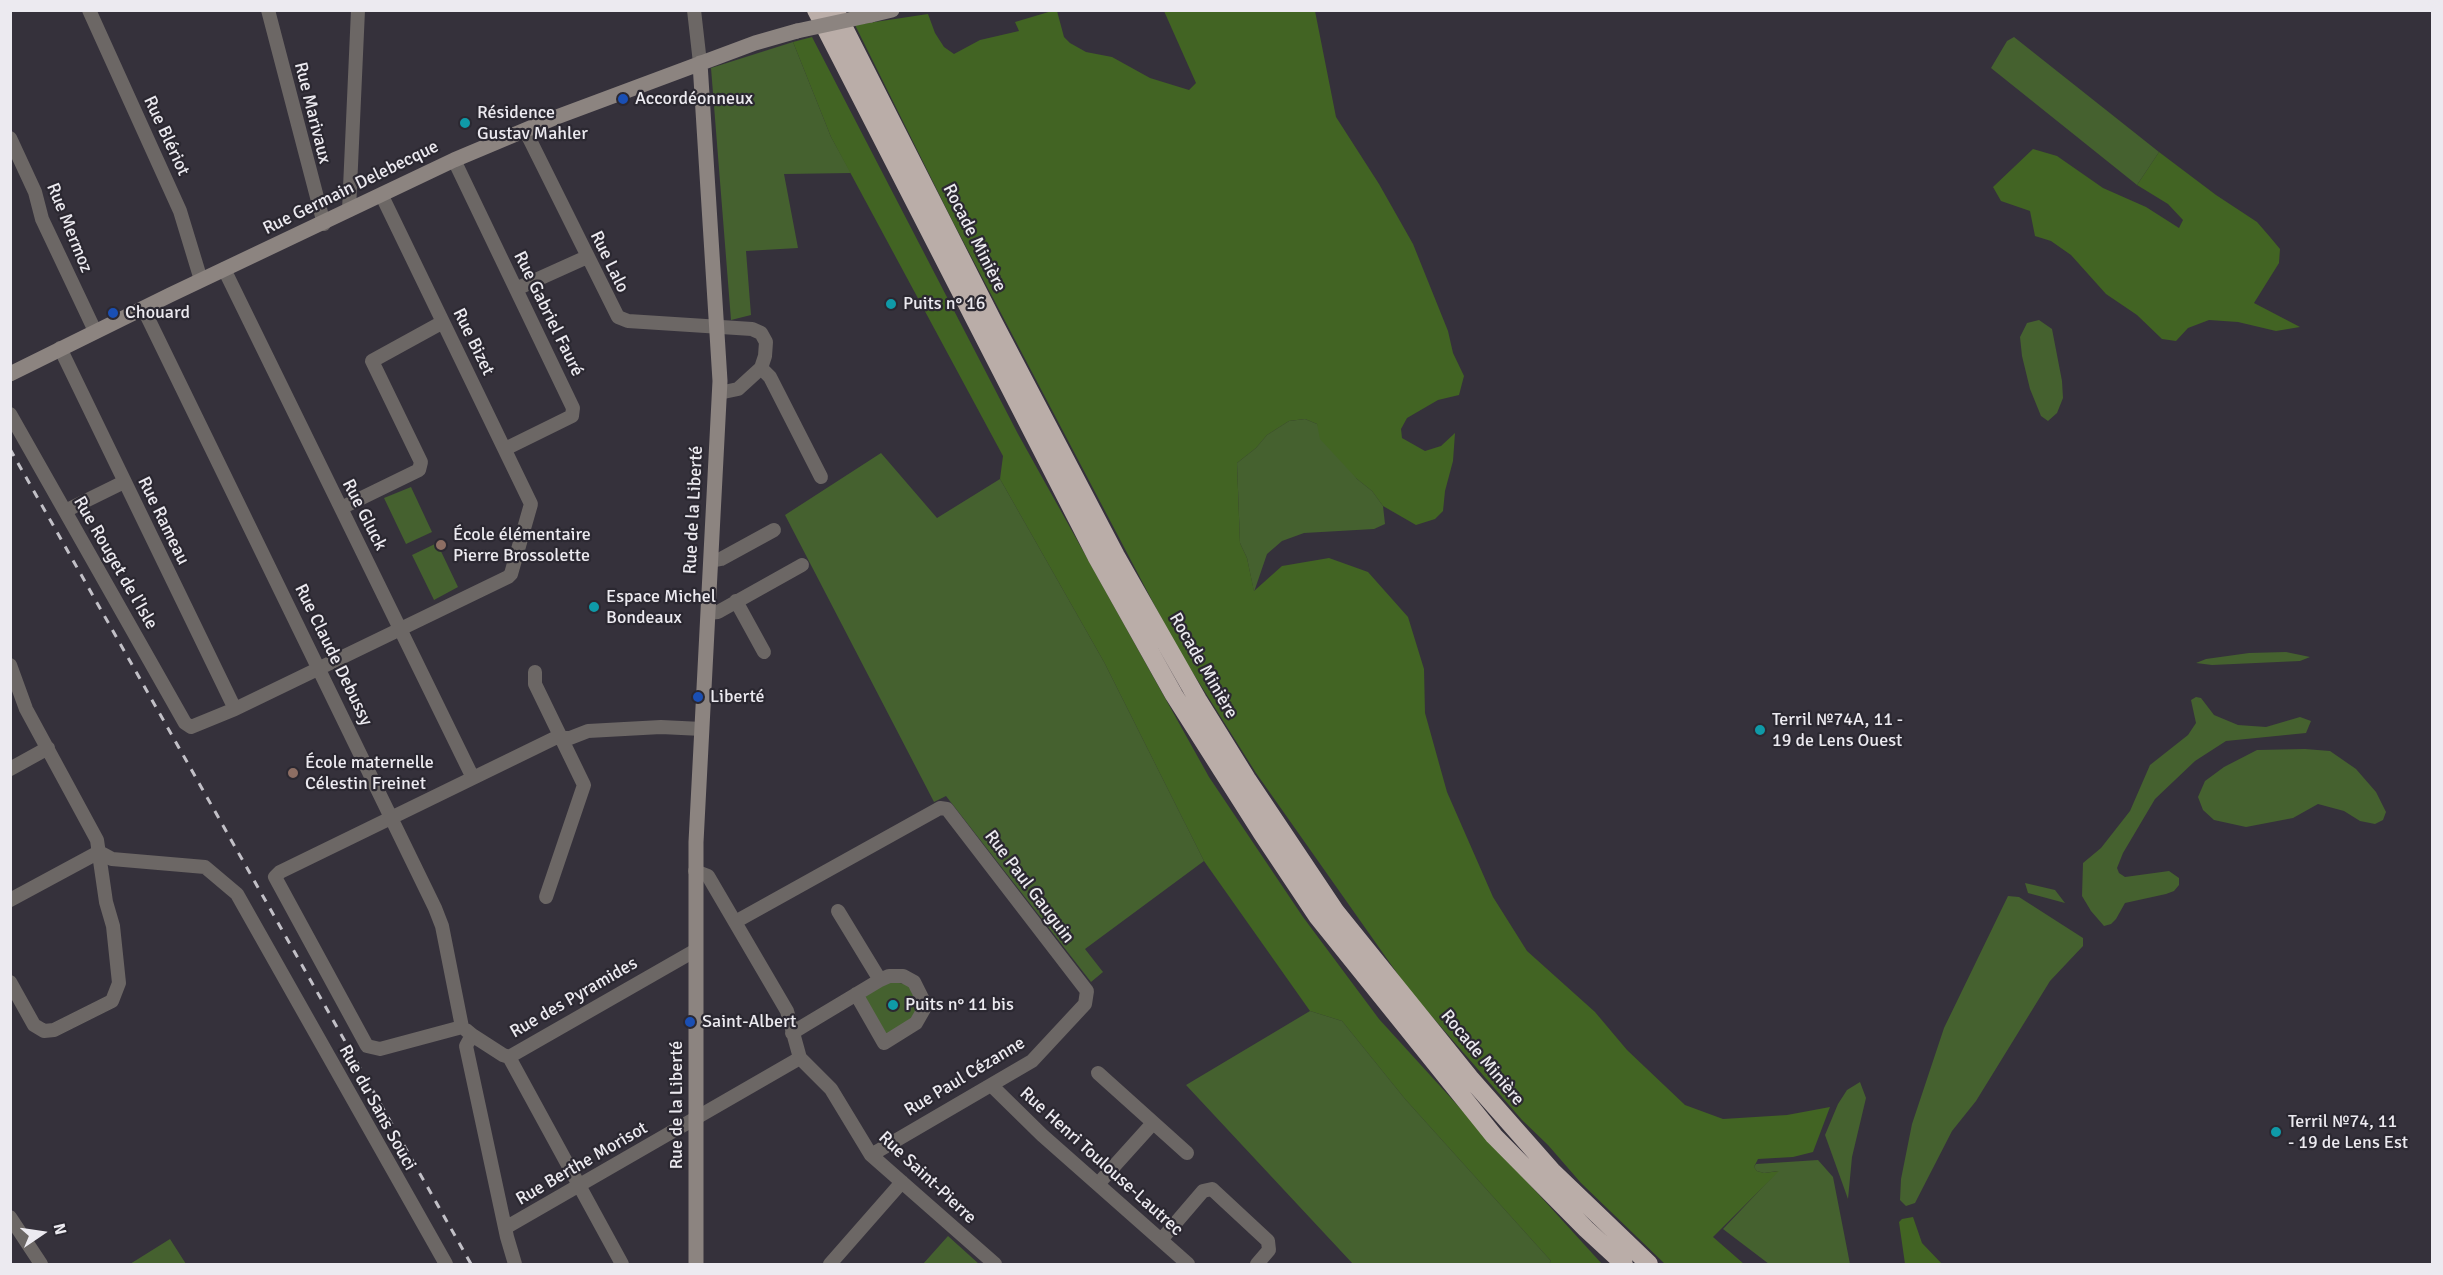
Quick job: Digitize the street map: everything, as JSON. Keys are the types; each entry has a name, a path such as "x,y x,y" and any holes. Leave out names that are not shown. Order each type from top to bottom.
{"highway":[{"name":"Rocade Minière","path":"816,10 978,330 1096,556 1174,695 1261,832 1317,916 1494,1136 1624,1264"},
{"name":"Rocade Minière","path":"835,10 994,323 1116,556 1198,700 1247,779 1336,912 1464,1071 1552,1171 1649,1264"}],"street":[{"name":"Rue Blériot","path":"89,10 180,212 201,280"},
{"name":"Rue Marivaux","path":"268,10 324,224"},
{"path":"349,210 358,10"},
{"name":"Rue de la Liberté","path":"694,10 700,63 718,327 719,393 695,871 696,1264"},
{"name":"Rue Germain Delebecque","path":"10,374 95,331 324,224 454,160 525,130 700,63 785,34 892,10"},
{"name":"Rue Lalo","path":"525,130 614,312 622,320 718,327"},
{"name":"Rue Mermoz","path":"10,138 35,192 42,219 95,331"},
{"name":"Rue Gabriel Fauré","path":"454,160 573,408 572,416 505,449"},
{"name":"Rue Bizet","path":"382,196 531,504 511,574 400,627"},
{"path":"516,289 587,257"},
{"name":"Rue Gluck","path":"224,269 473,778"},
{"name":"Rue Claude Debussy","path":"143,308 320,667 439,916 467,1031 466,1046 514,1264"},
{"path":"341,508 419,470 421,462 372,361 443,322"},
{"path":"718,327 752,329 761,333 766,342 761,368 738,389 719,393"},
{"name":"Rue Rameau","path":"60,348 235,709"},
{"path":"761,368 770,377 821,477"},
{"name":"Rue Rouget de l'Isle","path":"10,414 185,723 191,727 235,709"},
{"path":"65,511 124,482"},
{"path":"711,561 721,559 774,530"},
{"path":"708,612 718,612 802,565"},
{"path":"736,601 764,652"},
{"path":"235,709 400,627"},
{"path":"10,666 26,709 98,840 106,902 113,926 119,983 112,1001 54,1030 44,1031 34,1025 10,982"},
{"path":"535,672 535,684 581,777 584,789 546,897"},
{"path":"467,1031 380,1049 367,1046 275,877 280,872 555,738 574,737 588,731 661,727 702,729"},
{"path":"10,769 48,748"},
{"name":"Rue Paul Gauguin","path":"735,922 940,808 947,809 1087,991"},
{"path":"10,900 99,852"},
{"name":"Rue du Sans Souci","path":"99,852 112,859 205,867 237,894 446,1264"},
{"name":"Rue Saint-Pierre","path":"695,871 708,876 787,1011 800,1058 831,1089 871,1155 994,1264"},
{"path":"838,911 880,980"},
{"name":"Rue des Pyramides","path":"467,1031 509,1057 696,950"},
{"path":"792,1033 856,994 880,980 896,976 910,978 914,982 924,1002 924,1010 916,1023 884,1042 856,994"},
{"name":"Rue Paul Cézanne","path":"871,1155 1032,1061 1085,1004 1087,991"},
{"path":"509,1057 622,1264"},
{"name":"Rue Berthe Morisot","path":"505,1228 800,1058"},
{"path":"1098,1073 1187,1153"},
{"name":"Rue Henri Toulouse-Lautrec","path":"991,1085 1042,1135 1188,1264"},
{"path":"1098,1184 1153,1123"},
{"path":"830,1264 902,1182"},
{"path":"1161,1240 1203,1191 1212,1189 1268,1241 1269,1250 1257,1264"},
{"path":"10,1217 41,1264"}],"green space":[{"path":"1057,11 1064,37 1070,43 1086,52 1112,57 1150,78 1189,90 1196,83 1164,11 1315,11 1336,117 1379,184 1413,244 1448,331 1453,353 1464,376 1459,395 1438,400 1407,418 1401,429 1402,438 1425,451 1441,446 1455,433 1453,461 1445,491 1443,511 1435,519 1416,525 1383,506 1372,491 1357,479 1320,439 1317,424 1305,419 1289,421 1267,435 1256,448 1237,463 1240,543 1247,558 1254,591 1282,566 1329,558 1368,572 1408,617 1424,669 1425,713 1447,792 1493,897 1527,951 1595,1012 1627,1050 1685,1105 1723,1119 1787,1115 1830,1107 1813,1152 1793,1157 1758,1159 1754,1167 1757,1171 1764,1173 1779,1171 1713,1237 1744,1264 1665,1264 1581,1183 1548,1145 1522,1120 1409,990 1256,773 1176,646 952,220 855,25 928,14 935,33 944,47 954,54 980,40 1019,31 1015,22"},
{"path":"812,37 1018,434 1209,777 1303,917 1379,1019 1602,1264 1549,1264 1551,1261 1405,1099 1342,1021 1310,1011 1204,861 1104,662 1000,479 1003,456 831,137 793,42"},
{"path":"2014,37 2159,152 2137,185 1991,68 2007,41"},
{"path":"793,42 831,137 851,173 784,174 798,248 746,251 751,315 731,320 711,68"},
{"path":"2033,149 2057,156 2103,188 2146,207 2179,228 2183,220 2168,204 2137,185 2159,152 2216,195 2257,222 2280,249 2279,263 2254,303 2300,327 2276,331 2238,322 2209,320 2188,328 2176,341 2162,339 2137,315 2106,294 2071,255 2051,241 2035,236 2030,211 2001,201 1993,187"},
{"path":"2039,320 2052,329 2062,381 2063,398 2057,413 2048,421 2041,416 2030,389 2020,337 2027,323"},
{"path":"1305,419 1317,424 1357,479 1372,491 1383,506 1385,524 1374,529 1304,533 1282,541 1267,554 1254,592 1247,558 1240,543 1237,463 1256,448 1267,435 1289,421"},
{"path":"881,453 937,518 1000,479 1104,662 1204,861 1085,949 1103,972 1091,982 946,796 934,802 785,515"},
{"path":"411,487 432,532 406,544 384,498"},
{"path":"437,543 458,587 434,600 412,555"},
{"path":"2286,652 2310,657 2300,661 2212,665 2196,663 2206,659 2249,653"},
{"path":"2196,697 2201,698 2214,715 2238,725 2266,727 2300,717 2311,721 2306,733 2226,741 2195,761 2155,799 2123,853 2117,868 2119,873 2125,877 2169,871 2179,878 2179,885 2174,891 2166,894 2125,903 2116,919 2104,926 2082,896 2083,863 2101,848 2130,811 2150,765 2188,735 2196,723 2191,700"},
{"path":"2257,750 2330,751 2356,769 2376,792 2386,812 2383,820 2375,824 2360,821 2344,811 2318,804 2293,818 2246,827 2214,820 2203,810 2198,797 2205,781 2224,767"},
{"path":"2025,883 2055,890 2065,903 2028,893"},
{"path":"2008,896 2019,897 2083,938 2083,946 2050,981 1976,1101 1952,1131 1915,1203 1906,1206 1900,1200 1901,1179 1912,1124 1944,1028"},
{"path":"889,981 910,985 919,1003 914,1018 888,1034 882,1031 863,996"},
{"path":"1310,1011 1342,1021 1405,1099 1551,1261 1549,1264 1353,1264 1186,1085"},
{"path":"1860,1082 1866,1098 1852,1157 1848,1199 1825,1135 1838,1104 1847,1090"},
{"path":"1818,1160 1833,1177 1850,1264 1769,1264 1723,1229 1778,1171 1764,1173 1757,1171 1754,1167 1756,1164"},
{"path":"1913,1217 1922,1243 1942,1264 1905,1264 1899,1222 1902,1219"},
{"path":"948,1236 979,1264 923,1264"},
{"path":"170,1239 186,1264 130,1264"}],"railway":[{"path":"10,449 471,1264"}],"place":[{"name":"Accordéonneux","path":"623,99"},
{"name":"Résidence Gustav Mahler","path":"465,123"},
{"name":"Puits n° 16","path":"891,304"},
{"name":"Chouard","path":"113,313"},
{"name":"École élémentaire Pierre Brossolette","path":"441,545"},
{"name":"Espace Michel Bondeaux","path":"594,607"},
{"name":"Liberté","path":"698,697"},
{"name":"Terril №74A, 11 - 19 de Lens Ouest","path":"1760,730"},
{"name":"École maternelle Célestin Freinet","path":"293,773"},
{"name":"Puits n° 11 bis","path":"893,1005"},
{"name":"Saint-Albert","path":"690,1022"},
{"name":"Terril №74, 11 - 19 de Lens Est","path":"2276,1132"}]}
